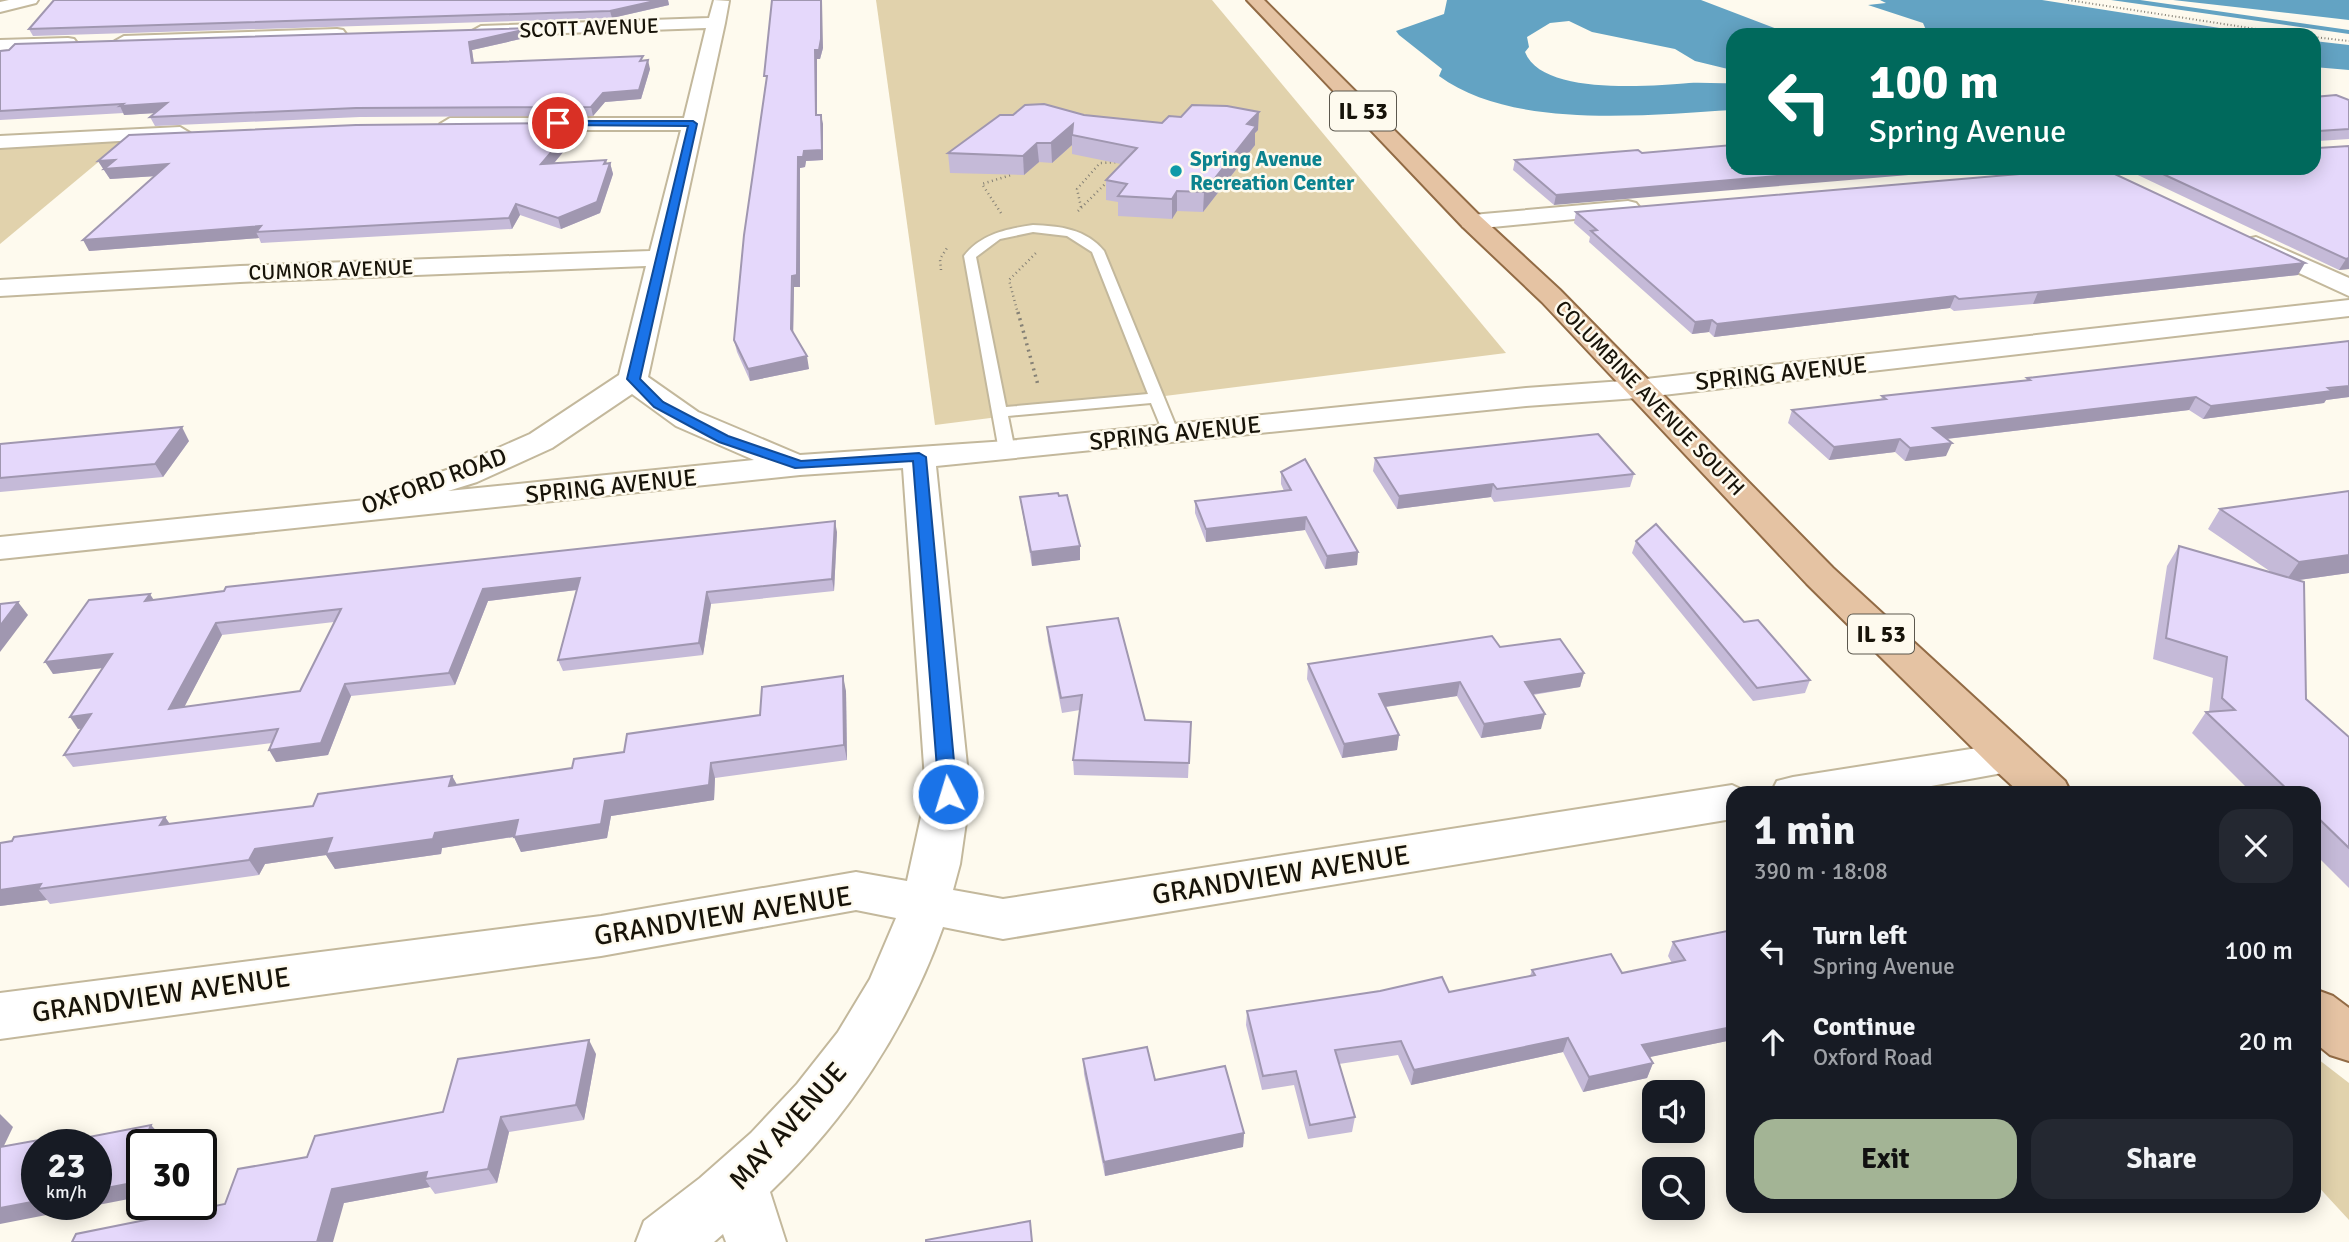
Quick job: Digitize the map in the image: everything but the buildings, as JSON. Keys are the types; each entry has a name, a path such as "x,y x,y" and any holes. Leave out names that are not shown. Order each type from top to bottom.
{"main road":[{"name":"COLUMBINE AVENUE SOUTH","path":"1255,0 1472,222 1551,296 1637,389 1820,576 2041,786"},
{"path":"2321,1017 2349,1038"}],"street":[{"path":"0,7 30,0"},
{"path":"719,12 634,379 659,404 724,439 800,466"},
{"name":"SCOTT AVENUE","path":"457,32 719,12"},
{"path":"111,41 351,34"},
{"path":"0,46 83,42"},
{"path":"428,125 693,124"},
{"path":"0,142 207,132"},
{"path":"1472,222 1652,206"},
{"path":"2240,236 2349,288"},
{"name":"CUMNOR AVENUE","path":"0,288 278,272 663,258"},
{"name":"SPRING AVENUE","path":"0,548 800,466 1007,451 1526,397 1637,389 2349,308"},
{"name":"OXFORD ROAD","path":"340,514 464,475 541,441 634,379"},
{"name":"MAY AVENUE","path":"666,1242 738,1185 835,1083 895,985 928,904 943,846 948,794 919,457"},
{"path":"1836,786 2009,758"},
{"name":"GRANDVIEW AVENUE","path":"0,1016 601,936 856,891 1003,919 1726,803"},
{"path":"738,1185 756,1242"}],"lane":[{"path":"1007,451 970,256 975,247 1004,234 1057,232 1080,237 1092,243 1098,251 1171,434"},
{"path":"999,412 1157,398"}],"path":[{"path":"2068,0 2250,28"},
{"path":"2321,38 2349,41"},
{"path":"1044,408 1009,280 1082,207 1100,189 1127,162 1100,163 1077,189 1082,207"},
{"path":"1003,215 982,184 1011,175"}],"shaded area":[{"path":"876,0 1212,0 1506,353 935,425"},
{"path":"126,139 0,244 0,146"},
{"path":"2321,1061 2349,1083 2349,1220 2321,1190"}],"water":[{"path":"1447,0 1701,0 1774,28 1726,28 1726,69 1695,61 1675,49 1592,32 1569,21 1550,23 1527,37 1529,47 1525,52 1535,66 1552,76 1599,85 1726,83 1726,110 1621,116 1581,115 1541,112 1503,105 1469,93 1439,76 1442,69 1396,31 1444,14"},
{"path":"1880,0 2042,0 2220,28 1925,28 1923,23 1868,5 1886,3"},
{"path":"2111,0 2140,0 2349,30 2349,34"},
{"path":"2173,0 2349,0 2349,20"},
{"path":"2321,42 2349,45 2349,70 2321,68"}],"place":[{"name":"Spring Avenue Recreation Center","path":"1176,171"}],"route":[{"path":"558,123 693,124 634,379 659,404 724,439 800,466 919,457 948,794"}]}
